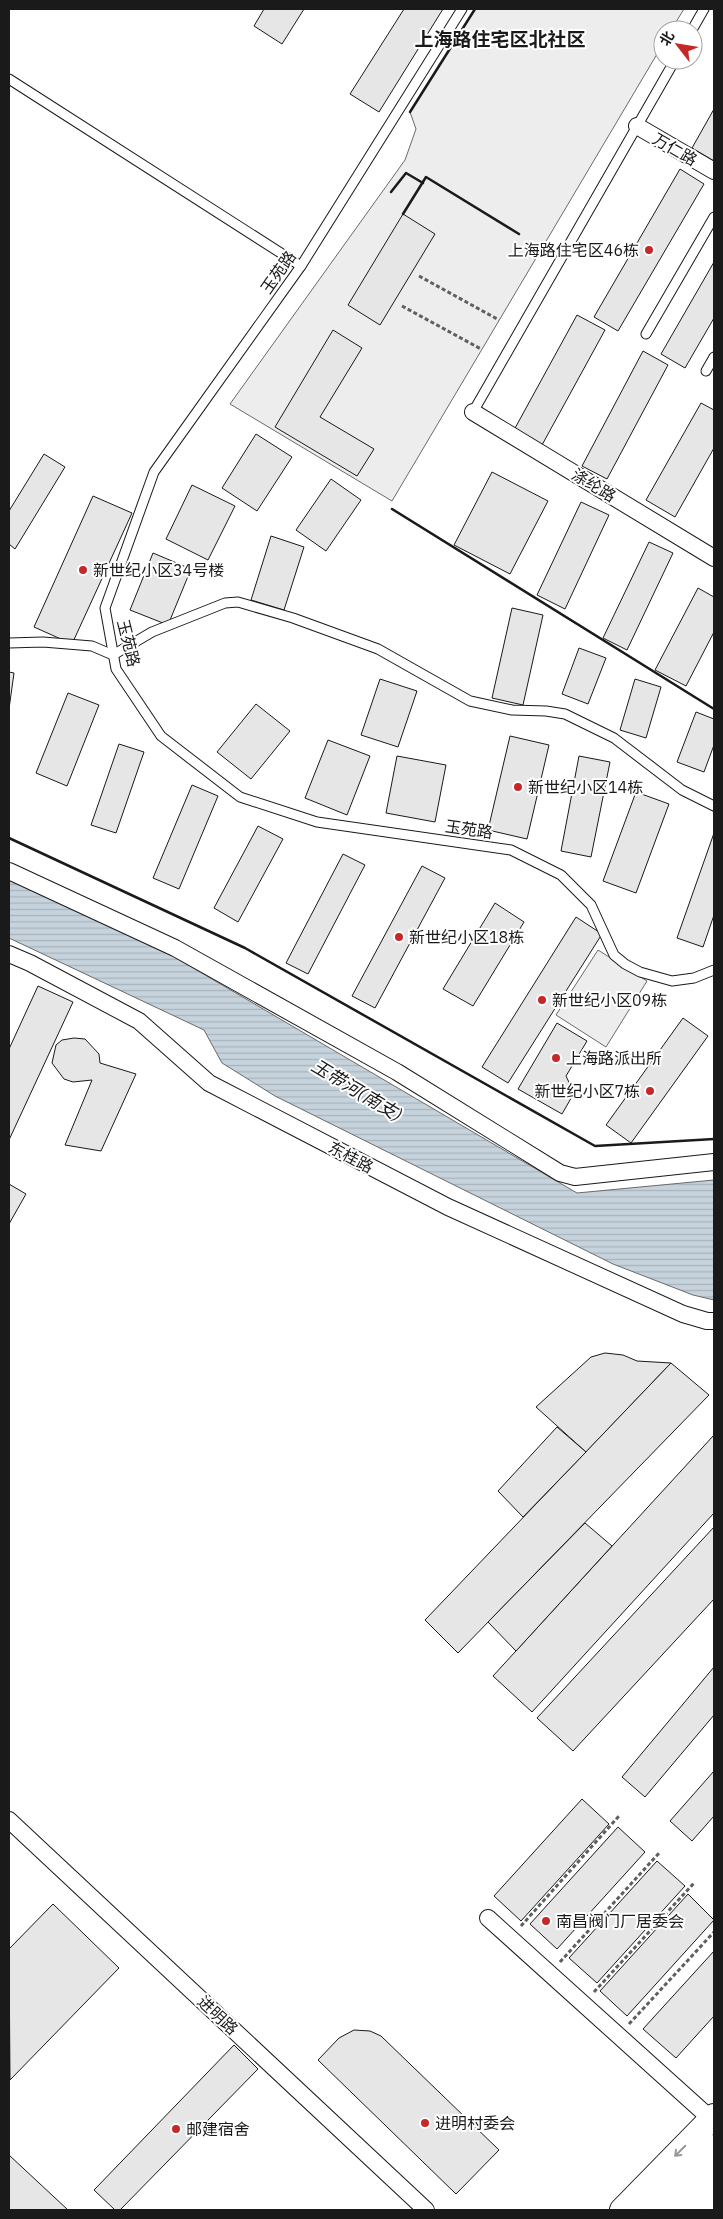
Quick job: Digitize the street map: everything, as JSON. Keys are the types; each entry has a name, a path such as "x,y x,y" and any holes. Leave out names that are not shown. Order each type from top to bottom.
{"main road":[{"path":"622,2210 713,2118"},
{"path":"653,2210 714,2148"},
{"path":"682,2210 714,2178"},
{"path":"709,2210 714,2205"}],"street":[{"name":"万仁路","path":"637,126 714,171"},
{"name":"涤纶路","path":"473,412 714,558"},
{"path":"9,870 175,948 397,1072 560,1173 575,1177 714,1162"},
{"name":"东桂路","path":"9,954 30,963 139,1021 209,1083 440,1203 683,1314 707,1321 714,1321"},
{"name":"进明路","path":"9,1820 426,2210"},
{"path":"488,1918 713,2118"}],"lane":[{"name":"玉苑路","path":"462,9 301,266 154,472 105,608 116,669 161,736 240,797 317,822 511,850 561,875 591,905 614,955 625,964 640,972 672,982 694,978 714,970"},
{"path":"698,20 704,9"},
{"path":"473,412 669,70"},
{"path":"9,79 301,266"},
{"path":"646,334 714,217"},
{"path":"706,371 714,357"},
{"path":"9,643 43,642 92,646 113,655 152,632 225,603 238,602 293,618 378,649 470,701 512,710 546,711 565,714 614,738 682,790 714,806"}],"path":[{"path":"419,276 499,320"},
{"path":"402,306 480,350"},
{"path":"510,1938 619,1816"},
{"path":"550,1974 660,1852"},
{"path":"583,2004 694,1882"},
{"path":"618,2035 714,1932"}],"shaded area":[{"path":"475,9 684,9 677,20 653,20 653,61 392,501 230,404 405,160 416,129 410,112"},
{"path":"598,950 647,981 606,1047 556,1015"}],"water":[{"name":"玉带河(南支)","path":"9,876 125,928 577,1193 714,1180 714,1300 693,1295 613,1264 275,1096 222,1063 204,1030 9,938"}],"building":[{"path":"264,9 304,9 282,44 254,26"},
{"path":"404,9 443,9 379,112 350,94"},
{"path":"714,109 714,161 692,148"},
{"name":"上海路住宅区46栋","path":"680,169 704,184 618,331 594,317"},
{"path":"403,214 435,234 380,325 348,305"},
{"path":"714,262 714,318 685,368 661,354"},
{"path":"577,315 605,330 542,445 514,430"},
{"path":"333,330 362,348 320,417 374,449 357,476 275,427"},
{"path":"643,351 668,365 607,479 582,466"},
{"path":"701,403 714,410 714,448 675,517 646,500"},
{"path":"256,434 292,457 257,511 222,488"},
{"path":"44,454 65,467 15,549 9,544 9,511"},
{"path":"492,472 548,501 510,574 454,545"},
{"path":"331,479 361,500 326,551 296,530"},
{"path":"192,485 235,506 208,560 166,539"},
{"name":"新世纪小区34号楼","path":"93,496 132,513 72,644 34,627"},
{"path":"581,502 609,515 565,609 537,595"},
{"path":"271,536 304,547 284,610 251,600"},
{"path":"649,542 673,553 627,650 603,638"},
{"path":"153,553 191,569 168,625 130,610"},
{"path":"698,588 714,597 714,632 686,686 655,670"},
{"path":"512,608 543,615 523,705 492,698"},
{"path":"579,648 606,658 588,704 562,694"},
{"path":"9,672 14,673 9,709"},
{"path":"380,679 417,691 398,747 361,735"},
{"path":"635,679 661,687 646,738 620,730"},
{"path":"68,693 99,705 67,786 36,773"},
{"path":"256,704 290,731 251,779 217,752"},
{"path":"696,712 714,719 714,745 704,772 677,762"},
{"name":"新世纪小区14栋","path":"510,736 549,745 527,839 488,830"},
{"path":"328,740 370,756 347,815 305,798"},
{"path":"119,744 144,752 116,833 91,825"},
{"path":"397,756 446,765 435,822 386,813"},
{"path":"579,756 610,762 591,857 561,851"},
{"path":"192,785 218,796 179,889 153,878"},
{"path":"636,792 669,804 636,893 603,881"},
{"path":"258,826 283,839 238,922 214,908"},
{"path":"714,833 714,915 703,947 677,938"},
{"path":"343,854 365,865 308,974 286,963"},
{"name":"新世纪小区18栋","path":"422,866 445,878 375,1008 352,996"},
{"path":"495,903 524,922 473,1006 443,989"},
{"name":"新世纪小区09栋","path":"576,917 602,934 508,1083 482,1067"},
{"path":"38,986 73,1002 9,1140 9,1049"},
{"name":"新世纪小区7栋","path":"683,1018 708,1036 631,1143 606,1125"},
{"name":"上海路派出所","path":"557,1023 587,1041 566,1076 574,1093 562,1114 518,1089"},
{"path":"85,1039 99,1054 100,1063 136,1074 101,1151 65,1145 92,1080 73,1082 64,1079 52,1063 56,1045 62,1040"},
{"path":"9,1184 26,1194 9,1224"},
{"path":"605,1353 623,1355 637,1361 671,1363 586,1452 536,1407 591,1357"},
{"path":"671,1363 709,1395 458,1653 425,1620"},
{"path":"557,1427 586,1452 523,1517 498,1491"},
{"path":"714,1435 714,1513 532,1712 493,1676"},
{"path":"585,1523 612,1546 516,1651 488,1622"},
{"path":"714,1527 714,1599 573,1751 537,1718"},
{"path":"714,1667 714,1715 645,1797 622,1777"},
{"path":"714,1771 714,1816 692,1841 670,1821"},
{"path":"582,1799 609,1824 521,1921 494,1896"},
{"path":"618,1827 645,1852 557,1949 530,1924"},
{"path":"657,1861 685,1886 597,1983 569,1958"},
{"path":"688,1894 714,1920 627,2016 600,1991"},
{"path":"53,1904 119,1968 10,2080 9,1949"},
{"path":"714,1951 714,2016 676,2058 643,2029"},
{"path":"354,2030 370,2031 381,2036 499,2150 456,2194 318,2060 339,2038"},
{"name":"邮建宿舍","path":"234,2045 258,2069 120,2210 115,2210 94,2190"},
{"path":"9,2155 68,2210 9,2210"}],"wall":[{"path":"410,112 475,9"},
{"path":"391,192 406,173 423,183"},
{"path":"403,214 426,177 519,234"},
{"path":"392,509 714,709"},
{"path":"9,838 245,948 595,1146 714,1139"}],"place":[{"name":"上海路住宅区46栋","path":"649,250"},
{"name":"新世纪小区34号楼","path":"83,570"},
{"name":"新世纪小区14栋","path":"518,787"},
{"name":"新世纪小区18栋","path":"399,937"},
{"name":"新世纪小区09栋","path":"542,1000"},
{"name":"上海路派出所","path":"556,1058"},
{"name":"新世纪小区7栋","path":"650,1091"},
{"name":"南昌阀门厂居委会","path":"546,1921"},
{"name":"进明村委会","path":"425,2123"},
{"name":"邮建宿舍","path":"176,2129"}],"district":[{"name":"上海路住宅区北社区","path":"500,39"}]}
